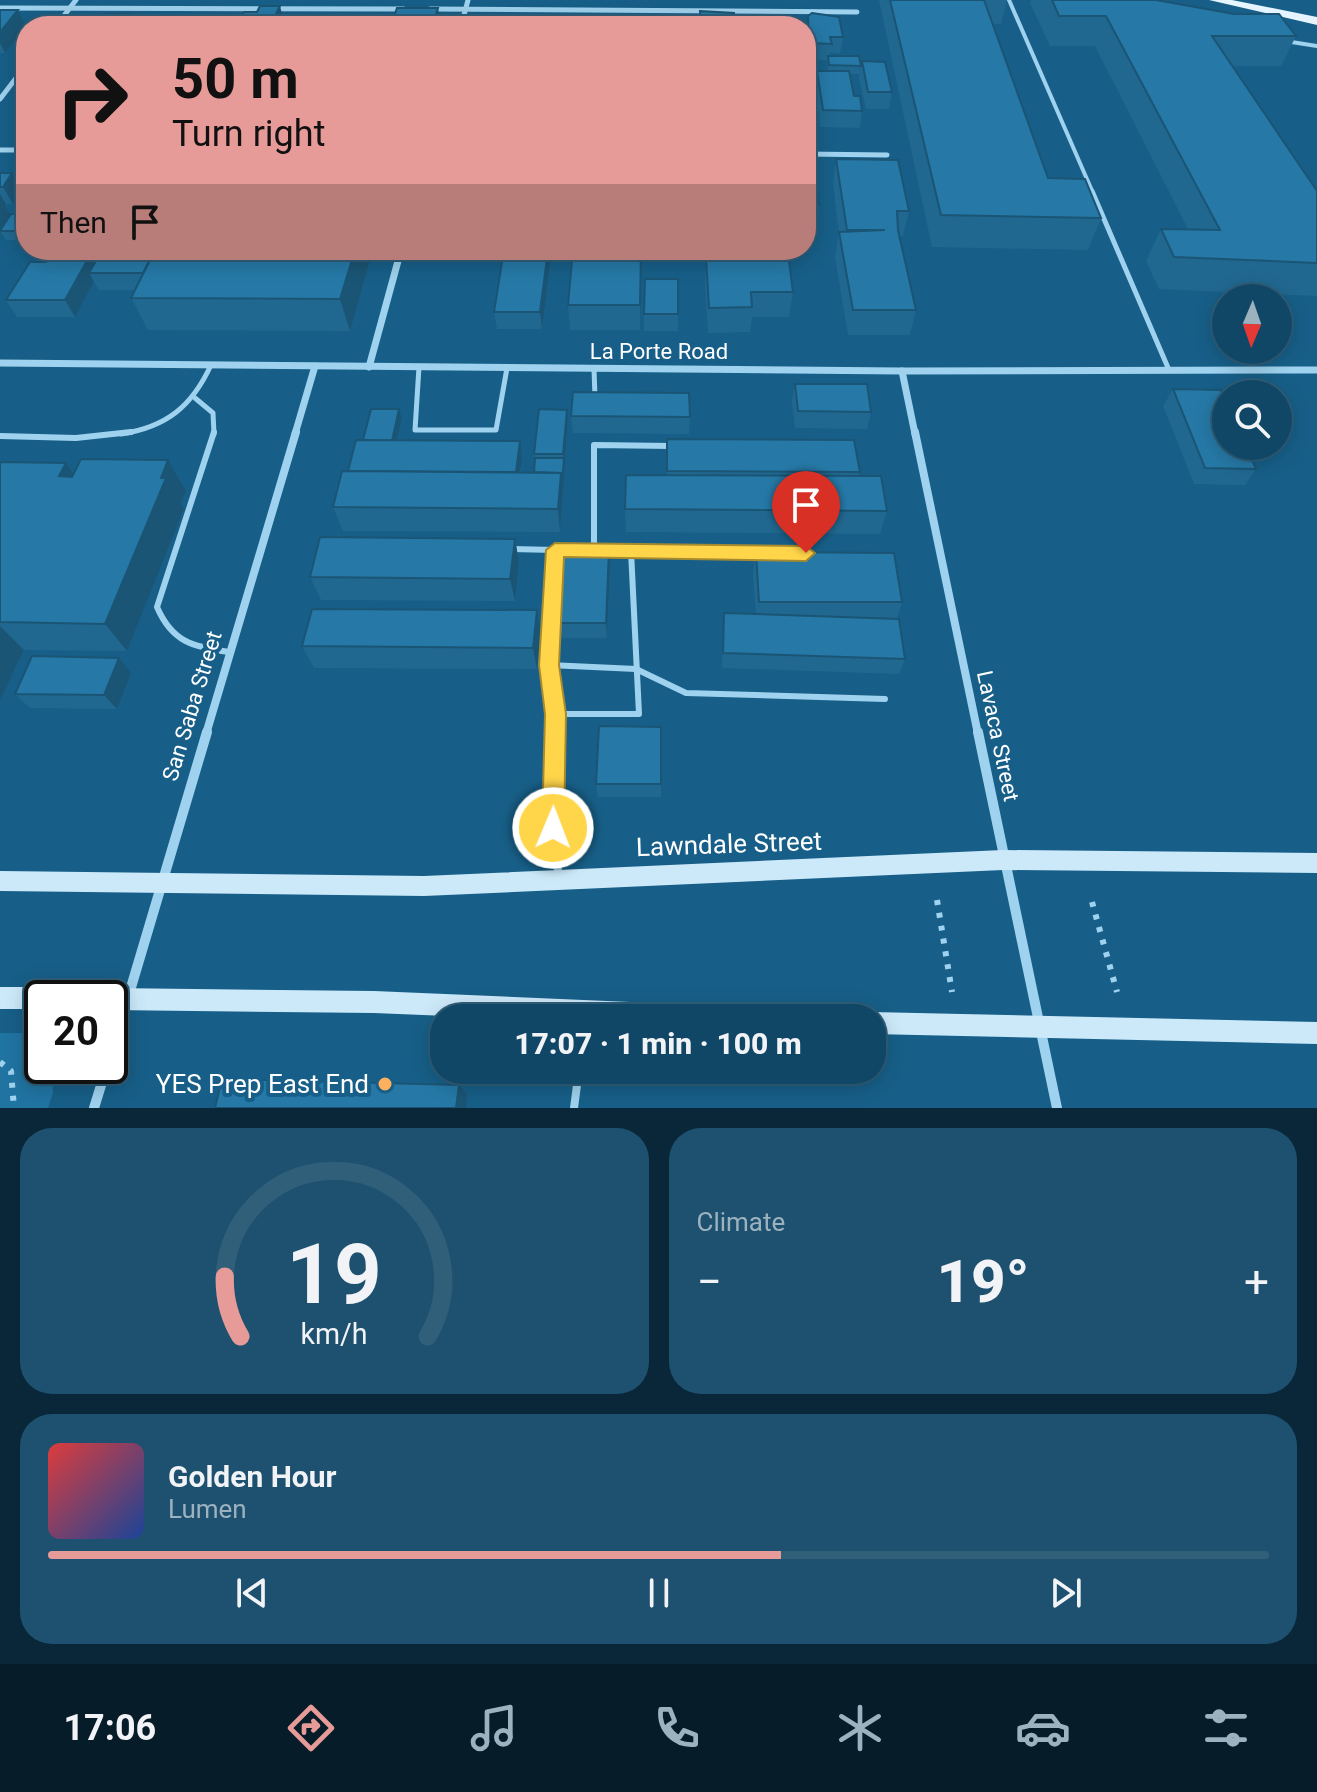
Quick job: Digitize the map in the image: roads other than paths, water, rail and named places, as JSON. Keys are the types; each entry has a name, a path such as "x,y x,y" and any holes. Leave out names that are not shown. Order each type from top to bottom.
{"main road":[{"path":"1215,0 1317,21"},
{"name":"Lawndale Street","path":"0,881 424,886 1003,860 1317,863"},
{"path":"0,998 24,998"},
{"path":"128,999 430,1005"},
{"path":"886,1024 1317,1033"}],"street":[{"path":"63,16 76,0"},
{"path":"464,16 468,0"},
{"path":"0,8 857,12"},
{"path":"0,99 16,78"},
{"path":"816,154 887,155"},
{"path":"369,367 398,260"},
{"name":"La Porte Road","path":"0,363 902,371 1317,370"},
{"name":"San Saba Street","path":"126,980 160,883 315,366"},
{"name":"Lavaca Street","path":"902,371 1057,1108"},
{"path":"94,1108 101,1084"}],"lane":[{"path":"1009,0 1169,370"},
{"path":"1273,38 1317,46"},
{"path":"0,436 114,436 152,426 195,398 211,365"},
{"path":"419,367 415,430 496,430 507,368"},
{"path":"594,369 595,409"},
{"path":"195,398 213,413 214,439 157,607 165,628 183,645 229,652"},
{"path":"593,434 594,550"},
{"path":"594,445 688,446"},
{"path":"494,549 771,553"},
{"path":"555,550 549,665 556,714 553,828 559,878"},
{"path":"556,714 639,714 631,551"},
{"path":"535,621 550,621"},
{"path":"549,665 636,669 686,693 885,699"},
{"path":"574,1108 577,1084"}],"place":[{"name":"YES Prep East End","path":"385,1084"}]}
